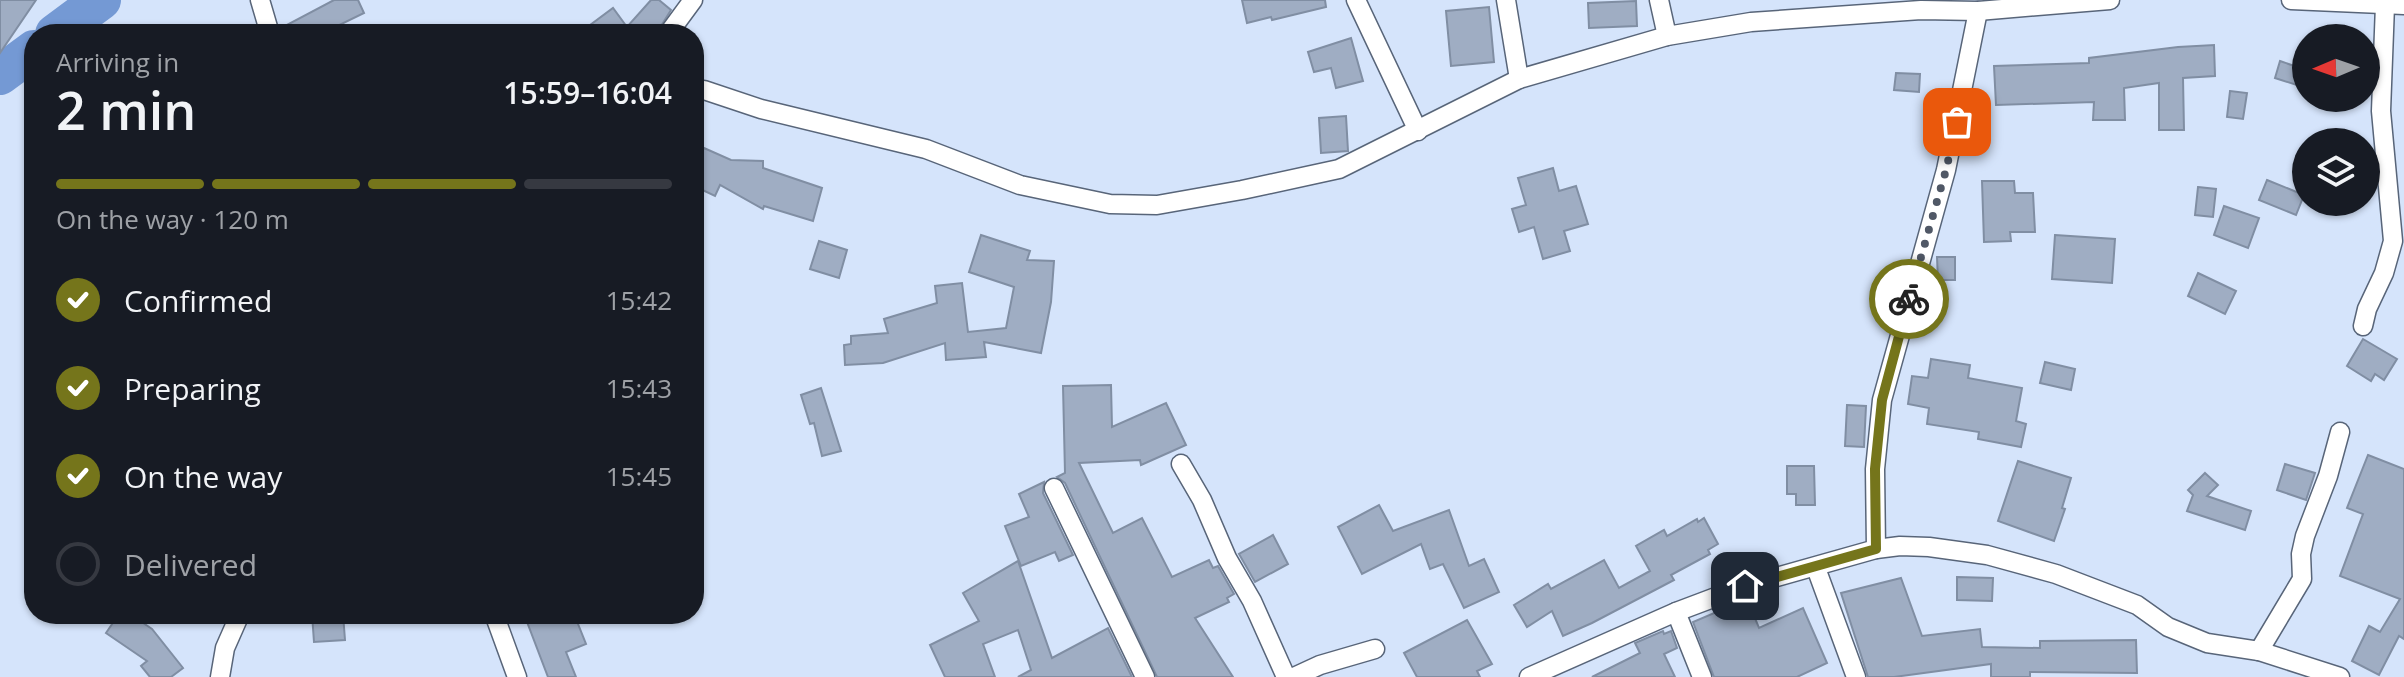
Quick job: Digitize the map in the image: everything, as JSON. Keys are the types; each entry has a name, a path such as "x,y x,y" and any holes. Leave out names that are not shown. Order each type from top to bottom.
{"street":[{"path":"260,0 267,24"},
{"path":"675,24 693,0"},
{"path":"1356,0 1418,131"},
{"path":"1506,0 1519,79"},
{"path":"1659,0 1667,36"},
{"path":"704,90 761,109 926,149 1020,185 1110,204 1157,205 1339,169 1519,79 1667,36 1751,22 1921,10 1978,11 2110,0"},
{"path":"2291,0 2404,5"},
{"path":"2363,326 2393,241 2381,111 2385,5"},
{"path":"1876,549 1875,469 1882,400 1946,170 1978,11"},
{"path":"2259,651 2302,579 2301,554 2305,536 2328,476 2340,432"},
{"path":"1181,464 1202,500 1227,558 1252,601 1286,677"},
{"path":"1054,488 1145,677"},
{"path":"1529,677 1676,612 1745,586 1876,549 1900,546 1987,555 2056,574 2137,605 2168,627 2207,643 2259,651 2340,677"},
{"path":"1816,568 1856,677"},
{"path":"1676,612 1702,677"},
{"path":"220,677 225,648 236,624"},
{"path":"497,624 514,675"},
{"path":"1294,677 1320,665 1375,649"}],"building":[{"path":"0,0 36,0 0,53"},
{"path":"334,0 358,0 364,13 341,24 289,24"},
{"path":"651,0 659,0 671,10 662,24 630,24"},
{"path":"1242,0 1325,0 1326,7 1247,23"},
{"path":"1636,1 1637,26 1589,28 1588,3"},
{"path":"1489,7 1494,62 1451,66 1446,11"},
{"path":"613,8 625,24 591,24"},
{"path":"1351,38 1363,81 1336,88 1331,68 1314,72 1308,52"},
{"path":"2214,45 2215,76 2183,78 2184,130 2159,130 2159,83 2124,88 2125,120 2093,120 2094,102 1996,105 1994,66 2089,63 2089,58"},
{"path":"2280,61 2292,65 2292,83 2275,78"},
{"path":"1896,73 1920,74 1919,92 1894,90"},
{"path":"2230,91 2247,93 2243,119 2227,117"},
{"path":"1346,116 1348,151 1321,153 1319,118"},
{"path":"704,148 731,160 763,161 763,168 822,188 813,221 764,206 763,209 720,185 715,196 704,191"},
{"path":"1553,168 1559,191 1576,186 1588,224 1564,231 1570,251 1543,259 1534,227 1519,232 1512,209 1526,205 1518,178"},
{"path":"2267,180 2292,190 2292,213 2259,200"},
{"path":"1982,181 2014,181 2015,193 2033,193 2035,232 2010,232 2011,241 1984,242"},
{"path":"2198,187 2216,189 2213,217 2195,215"},
{"path":"2224,206 2259,218 2248,248 2214,235"},
{"path":"981,235 1030,251 1027,260 1054,261 1051,302 1041,353 984,342 986,357 946,360 945,343 883,363 845,365 844,345 851,344 851,336 888,333 884,319 937,303 935,286 962,283 968,332 1006,328 1014,287 969,272"},
{"path":"2055,235 2115,239 2112,283 2052,279"},
{"path":"819,241 847,250 839,278 810,269"},
{"path":"1937,257 1955,257 1955,280 1938,280"},
{"path":"2198,273 2236,291 2225,314 2188,296"},
{"path":"2363,339 2397,359 2384,380 2375,374 2371,381 2347,366"},
{"path":"1931,359 1970,365 1968,378 2022,388 2016,421 2026,424 2021,447 1978,439 1979,432 1927,424 1929,408 1908,404 1912,376 1928,378"},
{"path":"2045,362 2075,369 2071,390 2040,383"},
{"path":"1111,385 1112,427 1166,403 1186,445 1141,465 1140,460 1079,463 1113,533 1142,518 1172,577 1209,560 1213,568 1218,566 1234,594 1227,598 1229,602 1195,618 1233,677 1157,677 1065,483 1057,477 1065,473 1063,386"},
{"path":"821,388 841,451 822,456 814,423 810,424 801,395"},
{"path":"1847,405 1866,406 1864,447 1845,446"},
{"path":"2368,455 2404,469 2404,639 2399,636 2379,675 2352,661 2369,626 2380,632 2400,599 2340,576 2363,514 2347,508"},
{"path":"2018,461 2071,478 2054,541 1998,521"},
{"path":"2285,464 2315,473 2306,500 2277,490"},
{"path":"1787,466 1814,466 1815,505 1796,505 1796,494 1787,494"},
{"path":"2205,473 2218,485 2207,496 2251,511 2245,530 2187,511 2193,495 2188,490"},
{"path":"1044,482 1043,493 1073,555 1059,561 1055,552 1021,566 1005,526 1029,517 1019,494"},
{"path":"1379,505 1393,531 1449,510 1469,566 1484,559 1499,592 1464,608 1443,564 1430,569 1421,544 1362,574 1338,527"},
{"path":"1704,518 1718,544 1708,550 1710,554 1671,575 1674,580 1592,623 1563,636 1552,611 1527,627 1514,605 1548,584 1551,589 1604,560 1619,588 1650,571 1636,546 1664,530 1667,536"},
{"path":"1273,535 1288,564 1255,582 1239,554"},
{"path":"1018,561 1052,658 1108,628 1132,677 1018,677 1031,670 1018,630 983,644 995,677 945,677 930,645 979,621 963,593"},
{"path":"1957,577 1993,578 1992,601 1957,600"},
{"path":"1901,578 1922,636 1980,629 1982,647 2040,648 2040,641 2136,640 2137,673 2030,672 2030,677 1991,677 1991,664 1894,677 1868,677 1841,593"},
{"path":"1747,599 1759,628 1803,608 1827,663 1797,677 1714,677 1693,622"},
{"path":"1467,620 1492,664 1477,671 1480,677 1417,677 1404,653"},
{"path":"112,624 145,624 183,668 171,677 150,677 141,666 147,661 106,633"},
{"path":"313,624 344,624 345,640 314,642"},
{"path":"528,624 578,624 586,644 566,652 576,677 548,677"},
{"path":"1663,631 1664,634 1671,631 1677,648 1664,654 1675,677 1592,677 1640,653 1635,643"}],"waterway":[{"path":"69,24 101,0"},
{"path":"0,75 24,57"}],"way so far":[{"path":"1909,299 1957,122"}],"route":[{"path":"1745,586 1876,549 1875,469 1882,400 1909,299"}]}
